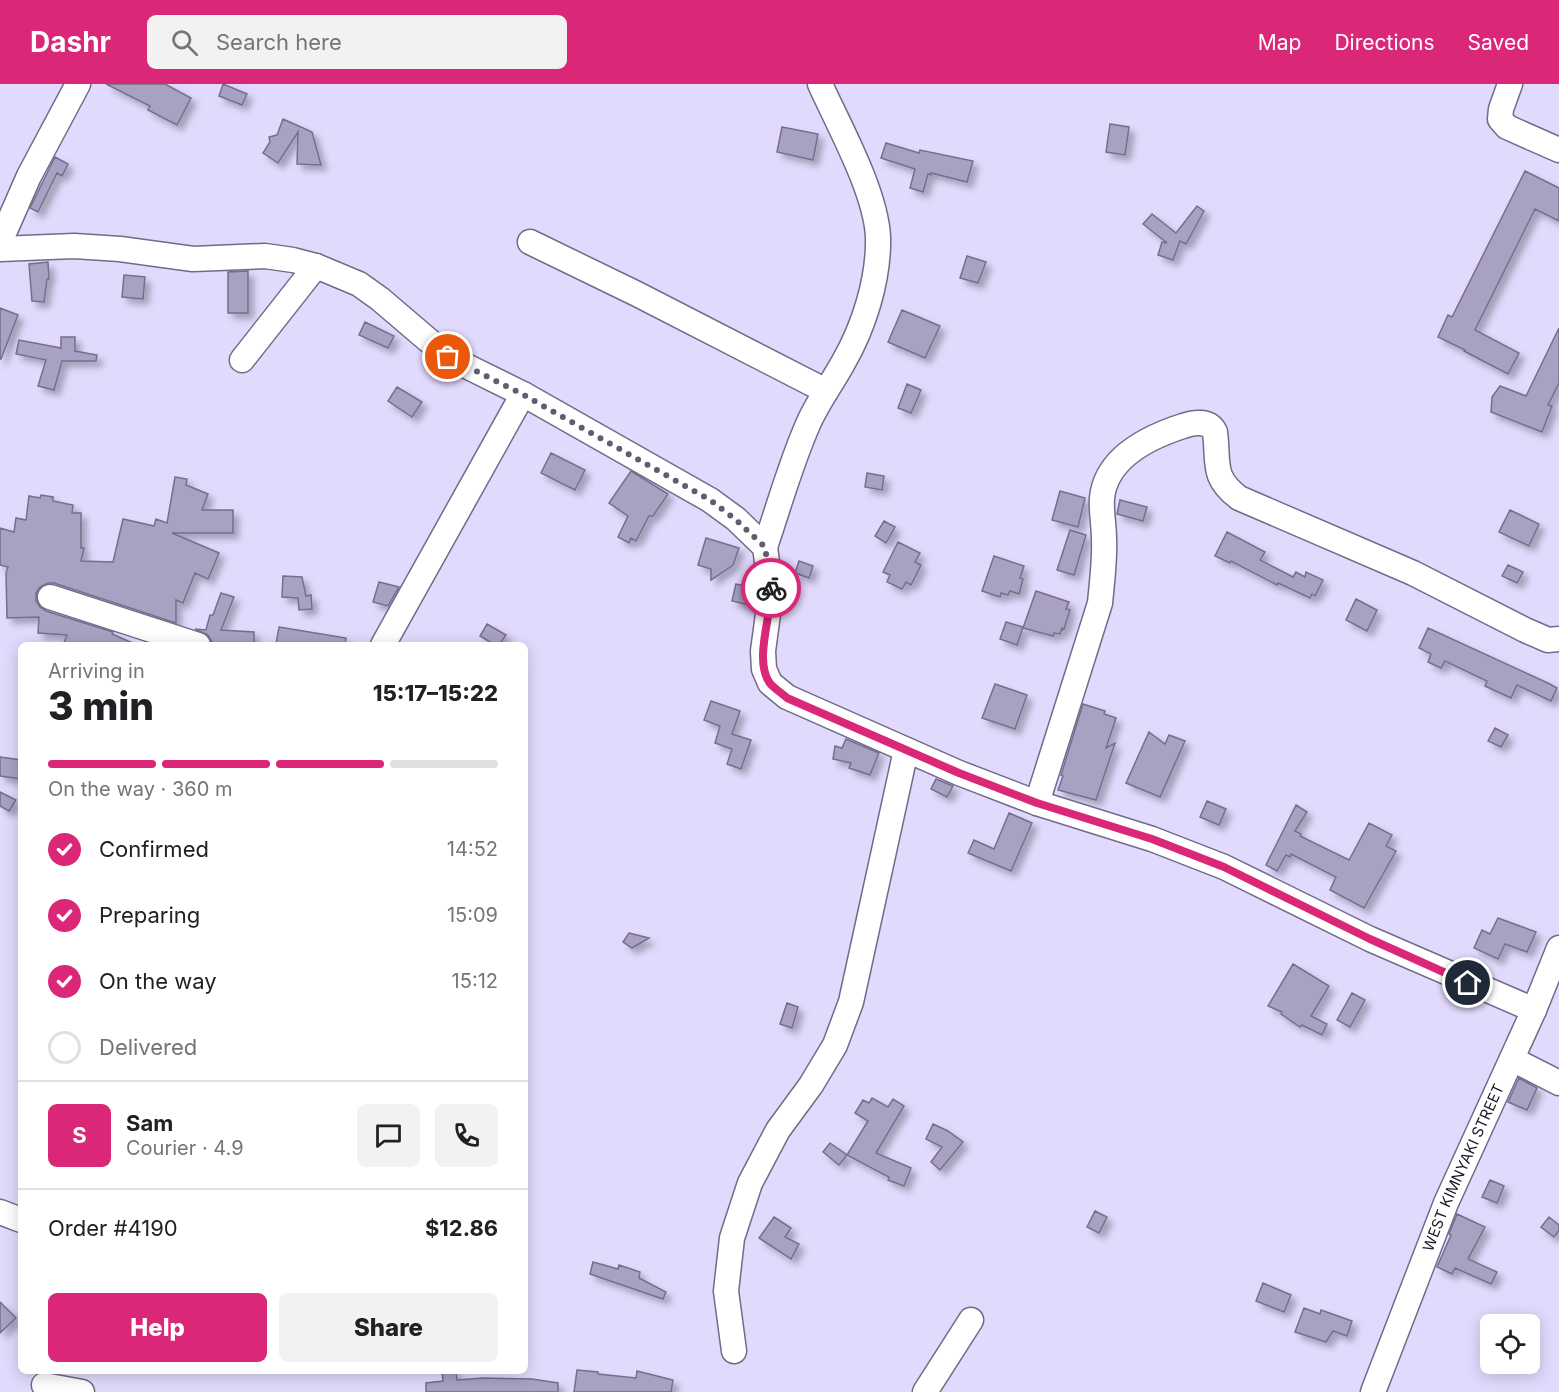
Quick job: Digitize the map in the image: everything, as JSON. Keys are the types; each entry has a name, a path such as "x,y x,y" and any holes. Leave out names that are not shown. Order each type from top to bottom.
{"street":[{"path":"0,242 29,176 78,84"},
{"path":"820,84 866,188 878,236 875,277 860,324 844,361 826,390 797,448 765,547 771,592 763,651 764,669 770,683 787,698 959,773 1037,803 1152,839 1224,867 1370,939 1534,1011"},
{"path":"1510,84 1500,119 1506,127 1559,150"},
{"path":"530,242 826,390"},
{"path":"0,249 74,246 120,249 193,259 265,256 316,266 359,284 448,357 522,394 710,500 765,547"},
{"path":"242,360 316,266"},
{"path":"385,642 522,394"},
{"path":"1037,803 1100,603 1104,571 1102,497 1106,479 1116,464 1134,449 1186,424 1204,423 1213,427 1219,475 1225,487 1239,498 1413,573 1525,630 1548,640 1559,639"},
{"path":"50,597 189,642"},
{"path":"734,1351 726,1291 732,1238 750,1183 778,1130 812,1085 835,1045 851,1002 906,750"},
{"name":"WEST KIMNYAKI STREET","path":"1373,1392 1446,1203 1534,1011 1559,948"},
{"path":"1512,1059 1559,1083"},
{"path":"0,1212 18,1219"},
{"path":"925,1392 971,1320"},
{"path":"44,1385 82,1392"}],"building":[{"path":"106,84 165,84 191,98 177,125 148,110 150,106"},
{"path":"223,84 247,94 242,105 219,96"},
{"path":"283,119 312,132 321,165 297,164 298,132 278,163 263,153 270,142 269,137 277,135"},
{"path":"1110,124 1129,127 1125,155 1106,152"},
{"path":"782,127 818,134 813,160 777,152"},
{"path":"886,143 919,153 920,150 973,161 967,182 931,173 931,175 928,174 923,192 910,188 915,169 881,158"},
{"path":"55,157 68,164 62,176 57,173 38,212 30,208"},
{"path":"1525,171 1559,188 1559,221 1535,209 1475,330 1519,353 1508,374 1438,337 1448,315 1452,317"},
{"path":"1197,206 1204,211 1186,244 1180,241 1173,260 1158,255 1162,242 1167,243 1143,224 1152,214 1176,233"},
{"path":"967,256 986,262 978,283 960,278"},
{"path":"48,262 49,279 47,279 44,302 32,301 29,264"},
{"path":"248,271 248,313 228,313 228,272"},
{"path":"124,275 145,277 143,299 122,297"},
{"path":"0,308 18,315 1,359 0,359"},
{"path":"902,310 940,326 925,358 888,342"},
{"path":"365,322 394,336 388,348 359,335"},
{"path":"1559,328 1559,383 1548,405 1552,406 1542,432 1491,412 1492,397 1500,386 1526,396"},
{"path":"61,337 75,337 75,351 97,355 96,361 62,361 54,390 38,386 46,360 16,354 19,340 61,348"},
{"path":"907,384 921,390 911,413 898,408"},
{"path":"397,387 422,402 412,417 388,401"},
{"path":"551,453 585,470 575,490 541,473"},
{"path":"631,471 668,494 653,516 649,516 636,541 631,538 629,543 618,537 628,516 609,503"},
{"path":"867,473 884,476 882,490 865,487"},
{"path":"175,477 187,479 186,485 208,494 202,510 233,510 233,533 172,533 219,553 208,579 195,573 183,603 176,600 176,623 54,583 40,587 36,593 36,601 40,607 46,611 113,632 112,634 130,642 64,642 67,635 38,633 39,617 7,618 6,573 8,567 0,565 0,528 14,532 16,518 26,520 29,496 53,497 53,501 73,505 72,513 81,513 81,548 84,548 81,561 113,562 123,519 154,526 156,519 167,523"},
{"path":"1060,491 1085,498 1078,527 1052,520"},
{"path":"1120,500 1147,507 1143,521 1117,514"},
{"path":"1510,510 1539,524 1529,546 1499,532"},
{"path":"884,521 895,527 886,543 875,536"},
{"path":"1070,530 1086,535 1074,575 1057,570"},
{"path":"1227,532 1265,552 1260,560 1293,577 1296,572 1305,577 1306,572 1323,580 1315,596 1312,594 1310,598 1278,583 1277,585 1231,561 1230,563 1215,556"},
{"path":"706,538 739,548 733,565 711,580 711,569 698,565"},
{"path":"898,542 920,553 915,562 921,565 911,585 906,582 902,589 887,582 890,575 883,572"},
{"path":"994,556 1024,566 1020,578 1023,579 1019,594 1010,591 1008,595 1001,593 1000,597 982,591"},
{"path":"799,561 813,566 809,578 795,573"},
{"path":"1508,565 1523,572 1517,583 1502,576"},
{"path":"283,576 302,577 306,596 311,595 312,609 299,610 298,598 282,597"},
{"path":"379,582 399,587 388,606 373,602"},
{"path":"736,584 754,588 750,605 732,601"},
{"path":"1036,591 1069,602 1066,609 1070,610 1060,634 1054,633 1053,636 1023,628"},
{"path":"221,593 234,597 221,630 254,632 254,642 212,642 208,635 195,629 206,630 210,615 213,615"},
{"path":"1356,599 1377,610 1367,631 1346,620"},
{"path":"1006,622 1023,627 1017,645 1000,639"},
{"path":"487,624 506,635 501,642 490,642 480,636"},
{"path":"279,627 346,638 345,642 276,642"},
{"path":"1428,628 1557,688 1551,701 1517,685 1511,698 1485,686 1487,681 1445,661 1441,668 1428,662 1431,654 1419,648"},
{"path":"995,684 1027,695 1015,729 982,718"},
{"path":"711,701 740,711 732,734 751,740 741,769 727,764 732,749 715,743 720,726 704,720"},
{"path":"1083,704 1105,711 1104,714 1116,718 1106,748 1115,743 1096,800 1058,790"},
{"path":"1495,728 1508,735 1501,747 1488,741"},
{"path":"1149,732 1165,744 1169,735 1185,741 1160,797 1126,783"},
{"path":"846,739 879,753 870,775 849,768 851,763 833,759 835,746 842,748"},
{"path":"0,757 18,760 18,779 0,776"},
{"path":"936,779 953,786 947,797 931,789"},
{"path":"0,792 16,800 9,811 0,806"},
{"path":"1207,801 1226,809 1219,825 1200,817"},
{"path":"1296,805 1307,812 1295,831 1301,834 1300,836 1349,860 1369,823 1392,835 1386,846 1396,851 1364,908 1330,890 1336,877 1291,854 1290,857 1286,855 1277,871 1266,865"},
{"path":"1009,813 1032,823 1011,871 968,853 974,840 994,849"},
{"path":"1498,918 1536,932 1527,952 1505,944 1498,959 1474,948 1482,930 1490,934"},
{"path":"629,933 649,938 632,948 623,942"},
{"path":"1293,964 1329,986 1311,1016 1327,1024 1322,1035 1302,1025 1300,1027 1281,1014 1282,1012 1268,1006"},
{"path":"1352,993 1365,1000 1350,1027 1337,1020"},
{"path":"787,1003 798,1007 792,1028 780,1024"},
{"path":"1519,1078 1537,1088 1527,1110 1508,1102"},
{"path":"872,1098 888,1107 893,1099 904,1106 876,1153 911,1168 904,1186 888,1180 889,1177 847,1155 868,1121 855,1113 863,1100 869,1103"},
{"path":"933,1124 963,1142 940,1170 931,1162 942,1147 926,1139"},
{"path":"830,1143 847,1155 839,1165 823,1152"},
{"path":"1490,1180 1504,1186 1497,1203 1482,1197"},
{"path":"1095,1211 1107,1217 1099,1233 1087,1227"},
{"path":"1457,1214 1485,1227 1468,1259 1497,1272 1491,1284 1455,1268 1452,1274 1437,1267 1451,1235 1449,1234"},
{"path":"774,1217 791,1228 785,1237 799,1244 791,1259 759,1238"},
{"path":"1549,1217 1559,1225 1559,1230 1554,1237 1541,1227"},
{"path":"593,1262 618,1269 619,1265 640,1272 639,1278 666,1292 663,1299 590,1274"},
{"path":"1263,1283 1291,1295 1284,1312 1256,1301"},
{"path":"0,1302 16,1318 0,1333"},
{"path":"1304,1308 1320,1314 1321,1310 1352,1321 1347,1336 1333,1331 1326,1342 1295,1332"},
{"path":"577,1370 636,1378 637,1371 673,1380 671,1392 574,1392"},
{"path":"442,1374 456,1374 457,1380 532,1379 558,1383 558,1392 426,1392 426,1383 443,1381"}],"way so far":[{"path":"448,357 522,394 710,500 765,547 771,588"}],"route":[{"path":"771,588 768,627 763,651 764,669 770,683 787,698 959,773 1037,803 1152,839 1224,867 1370,939 1468,983"}]}
